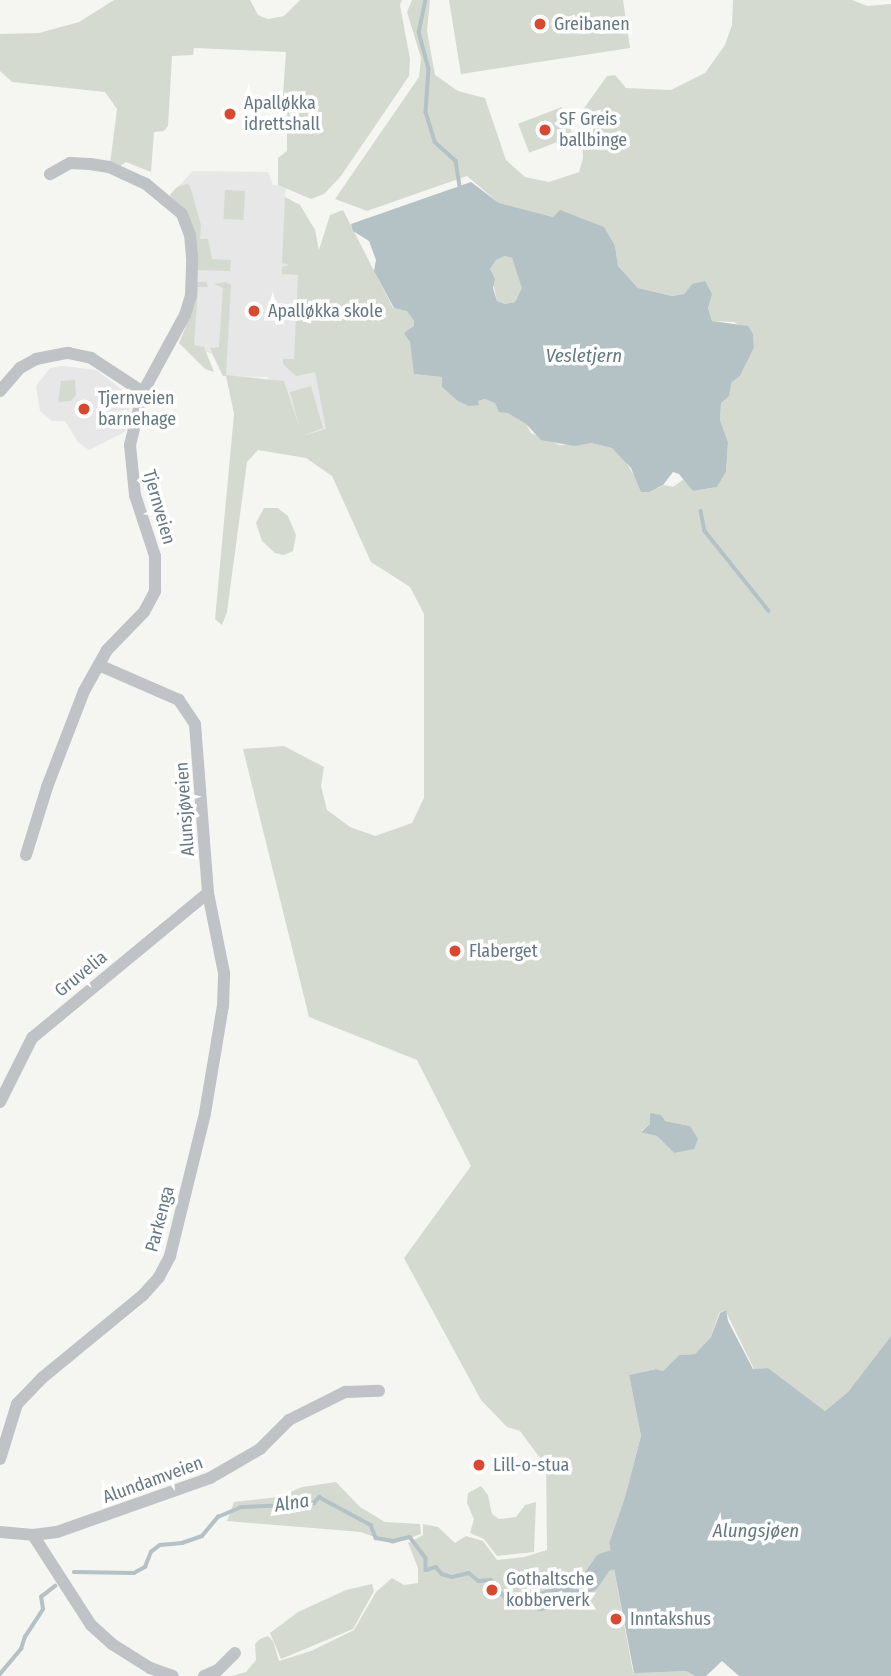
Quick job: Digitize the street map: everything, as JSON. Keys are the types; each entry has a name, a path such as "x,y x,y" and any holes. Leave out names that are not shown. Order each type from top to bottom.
{"street":[{"name":"Tjernveien","path":"26,855 72,720 99,665 121,633 144,612 157,580 155,556 135,495 129,458 143,392 178,333 191,295 190,235 182,214 146,184 109,167 70,163 50,174"},
{"path":"0,391 16,371 36,359 68,353 91,358 143,392"},
{"name":"Alunsjøveien","path":"99,665 174,697 189,712 198,740 208,893 222,952 223,1006"},
{"name":"Gruvelia","path":"0,1102 32,1038 208,893"},
{"name":"Parkenga","path":"0,1459 17,1404 42,1378 143,1296 159,1278 170,1256 205,1113 223,1006"},
{"name":"Alundamveien","path":"0,1532 33,1535 57,1532 210,1478 260,1449 289,1420 345,1392 379,1391"},
{"path":"33,1535 91,1625 112,1644 149,1668 173,1676"},
{"path":"204,1676 218,1670 235,1653"}],"shaded area":[{"path":"114,0 250,0 258,15 268,19 284,16 300,0 402,0 400,5 410,59 409,76 341,176 324,194 311,199 278,185 278,158 287,151 287,125 282,109 286,52 194,48 193,55 172,56 168,126 164,131 154,132 151,172 126,162 119,167 110,164 117,109 105,92 12,82 0,71 0,34 39,33 79,22"},
{"path":"412,0 430,0 427,31 435,75 458,91 485,98 506,160 525,177 549,182 579,172 583,158 582,111 607,76 615,75 626,88 671,90 705,73 725,45 732,25 733,0 852,0 867,6 891,4 891,1336 848,1392 825,1411 768,1368 754,1369 725,1310 719,1313 711,1337 695,1354 679,1355 663,1371 655,1369 629,1375 641,1436 625,1497 609,1543 633,1672 686,1671 695,1676 232,1676 246,1672 256,1660 255,1644 260,1639 268,1636 273,1641 279,1661 311,1651 354,1630 376,1592 392,1578 404,1585 418,1583 418,1568 408,1543 423,1535 423,1524 438,1527 455,1543 466,1536 483,1541 497,1560 524,1557 547,1550 546,1466 520,1431 507,1427 481,1400 404,1258 471,1166 417,1060 309,1017 243,749 284,746 324,767 321,786 327,810 350,827 375,836 412,823 424,798 424,614 410,587 371,562 332,476 306,458 258,450 247,462 227,612 222,625 215,619 234,414 226,376 223,376 210,348 219,347 223,288 214,284 226,282 231,285 226,375 284,381 299,426 290,392 311,386 323,428 302,436 326,429 315,372 296,376 283,364 283,359 294,359 298,275 282,274 282,267 289,265 282,263 285,197 300,205 315,230 319,250 330,215 343,210 393,308 407,310 414,321 415,326 405,333 410,342 415,374 442,377 479,405 478,401 486,399 496,403 526,424 531,433 560,445 591,443 612,448 622,456 637,480 658,488 664,485 673,487 684,479 693,491 717,487 726,472 728,442 720,420 721,403 731,383 740,376 754,348 753,334 734,322 712,321 708,308 692,284 684,294 672,296 638,288 618,266 615,246 553,217 499,203 467,176 367,211 335,199 419,77 421,58 407,12","holes":["665,1121 690,1126 674,1153 657,1136 641,1131 650,1124"]},
{"name":"Greibanen","path":"449,0 623,0 630,48 461,74"},
{"name":"SF Greis ballbinge","path":"562,107 573,136 529,153 518,124"},
{"name":"Apalløkka skole","path":"193,171 268,172 273,185 286,186 285,197 300,205 315,230 315,372 327,429 302,437 267,377 223,376 212,354 179,343 189,319 197,269 176,203 170,195"},
{"path":"187,184 190,186 201,225 200,239 208,239 212,259 231,260 230,271 197,270 176,203 170,195 177,187"},
{"path":"225,190 245,191 243,220 223,219"},
{"path":"505,256 512,258 523,288 515,302 505,304 497,301 490,269 496,260"},
{"path":"196,282 206,282 208,287 198,287 194,345 204,347 214,372 205,369 179,343 189,319"},
{"name":"Tjernveien barnehage","path":"63,366 97,370 122,390 128,398 129,408 125,432 89,450 78,442 65,421 52,421 40,411 36,386 50,368"},
{"path":"75,380 76,395 71,401 58,402 61,381"},
{"path":"264,508 278,508 288,516 296,535 293,551 284,555 275,553 262,541 256,523"},
{"path":"336,1482 360,1507 385,1522 420,1524 421,1534 393,1544 361,1532 227,1521 234,1502 279,1497 302,1487"},
{"path":"481,1486 488,1495 492,1514 499,1519 516,1517 525,1505 536,1502 534,1552 497,1556 484,1539 470,1533 474,1519 467,1503 468,1493"},
{"path":"372,1584 374,1591 353,1629 281,1659 270,1633 298,1612 346,1590"}],"water":[{"name":"Vesletjern","path":"471,182 499,203 553,217 560,210 604,227 615,246 618,266 638,288 672,296 684,294 692,284 705,281 712,294 708,308 712,321 748,326 753,334 754,348 740,376 731,383 729,396 721,403 720,420 728,442 726,472 717,487 693,491 679,474 673,472 663,485 649,492 641,492 631,468 612,448 591,443 574,446 541,440 526,424 508,413 499,412 495,403 485,399 478,401 479,405 469,406 458,401 442,387 442,377 414,374 410,342 404,333 414,326 414,321 407,311 394,308 374,271 376,260 369,241 353,231 351,224","holes":["505,256 512,258 522,288 515,302 505,304 497,301 493,288 495,279 490,269 496,260"]},
{"path":"650,1113 661,1115 665,1121 690,1126 698,1139 694,1149 674,1153 657,1136 641,1132 650,1124"},
{"name":"Alungsjøen","path":"726,1310 728,1321 753,1369 768,1368 825,1411 848,1392 891,1336 891,1676 739,1676 722,1661 706,1676 695,1676 686,1671 634,1673 609,1543 625,1497 641,1436 629,1375 656,1369 663,1371 679,1355 695,1354 711,1337 720,1313"}],"waterway":[{"path":"426,0 419,32 429,69 426,112 435,142 456,161 460,186"},
{"path":"701,511 705,531 769,611"},
{"name":"Alna","path":"74,1572 134,1573 145,1567 151,1552 160,1545 182,1543 202,1536 218,1517 241,1507 292,1505 300,1499 314,1503 319,1497 371,1525 376,1538 393,1541 410,1537 426,1558 426,1570 436,1567 442,1574 452,1577 469,1573 479,1581 491,1580 507,1600 521,1606"},
{"name":"Alna","path":"589,1582 603,1562 613,1559"},
{"name":"Alna","path":"540,1601 573,1591 583,1584"},
{"name":"Alna","path":"0,1674 21,1649 25,1637 43,1609 41,1597 55,1586"}],"place":[{"name":"Greibanen","path":"540,24"},
{"name":"Apalløkka idrettshall","path":"230,114"},
{"name":"SF Greis ballbinge","path":"545,130"},
{"name":"Apalløkka skole","path":"254,311"},
{"name":"Tjernveien barnehage","path":"84,409"},
{"name":"Flaberget","path":"455,951"},
{"name":"Lill-o-stua","path":"479,1465"},
{"name":"Gothaltsche kobberverk","path":"492,1590"},
{"name":"Inntakshus","path":"616,1619"}]}
